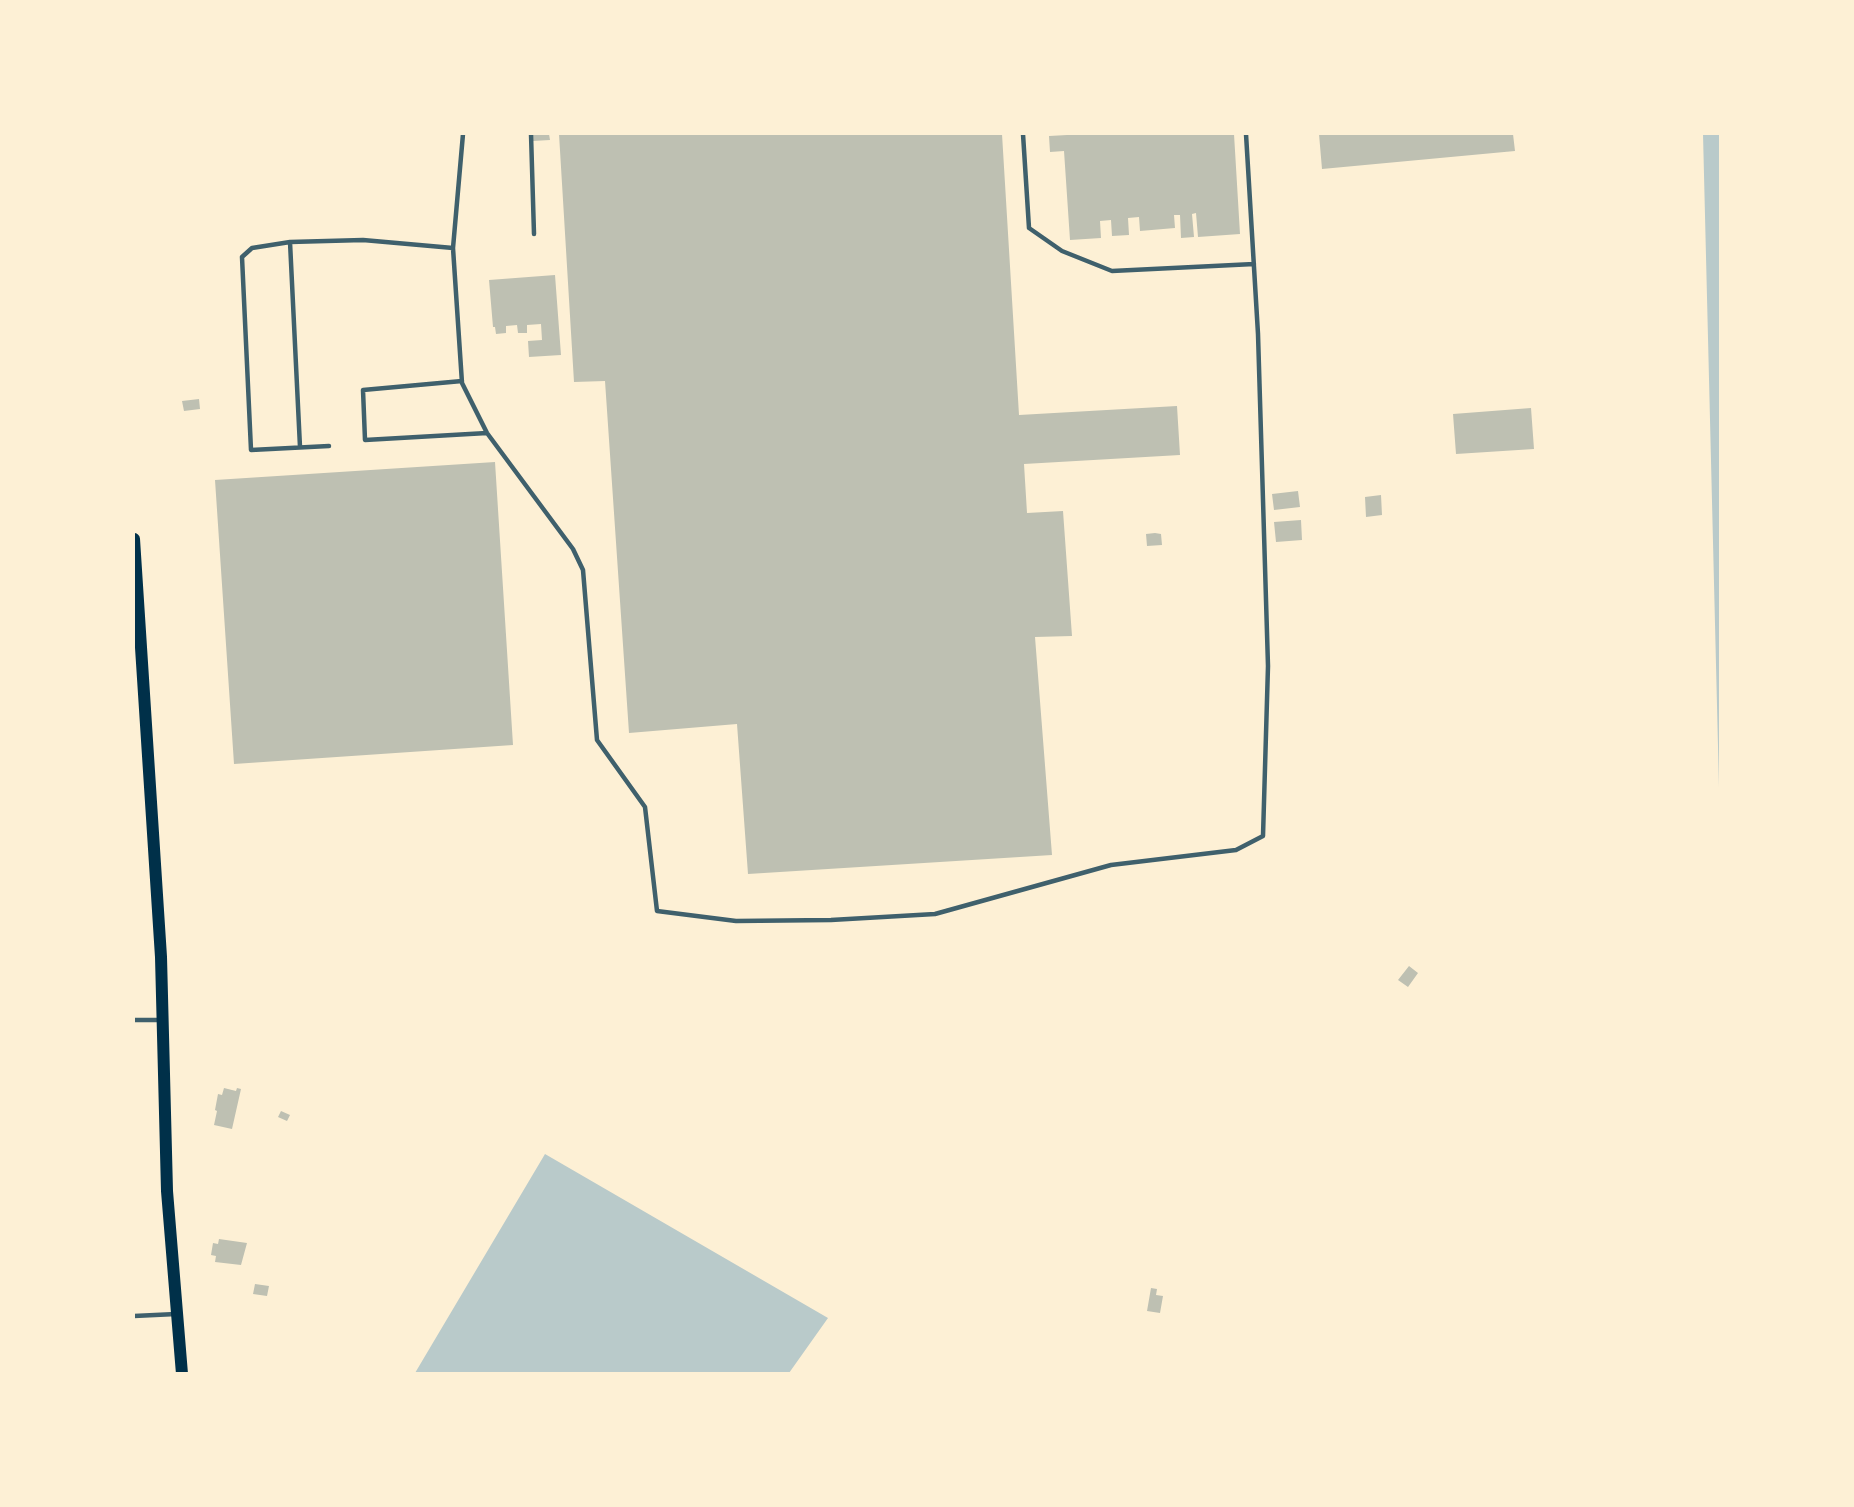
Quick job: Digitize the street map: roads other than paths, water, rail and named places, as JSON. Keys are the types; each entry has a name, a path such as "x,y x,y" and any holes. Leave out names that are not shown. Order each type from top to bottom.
{"main road":[{"path":"134,539 160,957 167,1191 182,1374"}],"lane":[{"path":"463,134 453,248 462,381 487,432 573,549 583,570 597,740 645,807 657,911 736,921 831,920 935,914 1111,866 1236,850 1263,836 1268,666 1258,334 1246,134"},
{"path":"531,134 534,234"},
{"path":"1023,134 1029,228 1062,251 1112,271 1254,264"},
{"path":"329,446 251,450 242,257 252,248 290,242 363,240 453,248"},
{"path":"290,242 300,447"},
{"path":"462,381 363,390 365,440 487,432"},
{"path":"134,1020 162,1020"},
{"path":"134,1316 176,1314"}]}
